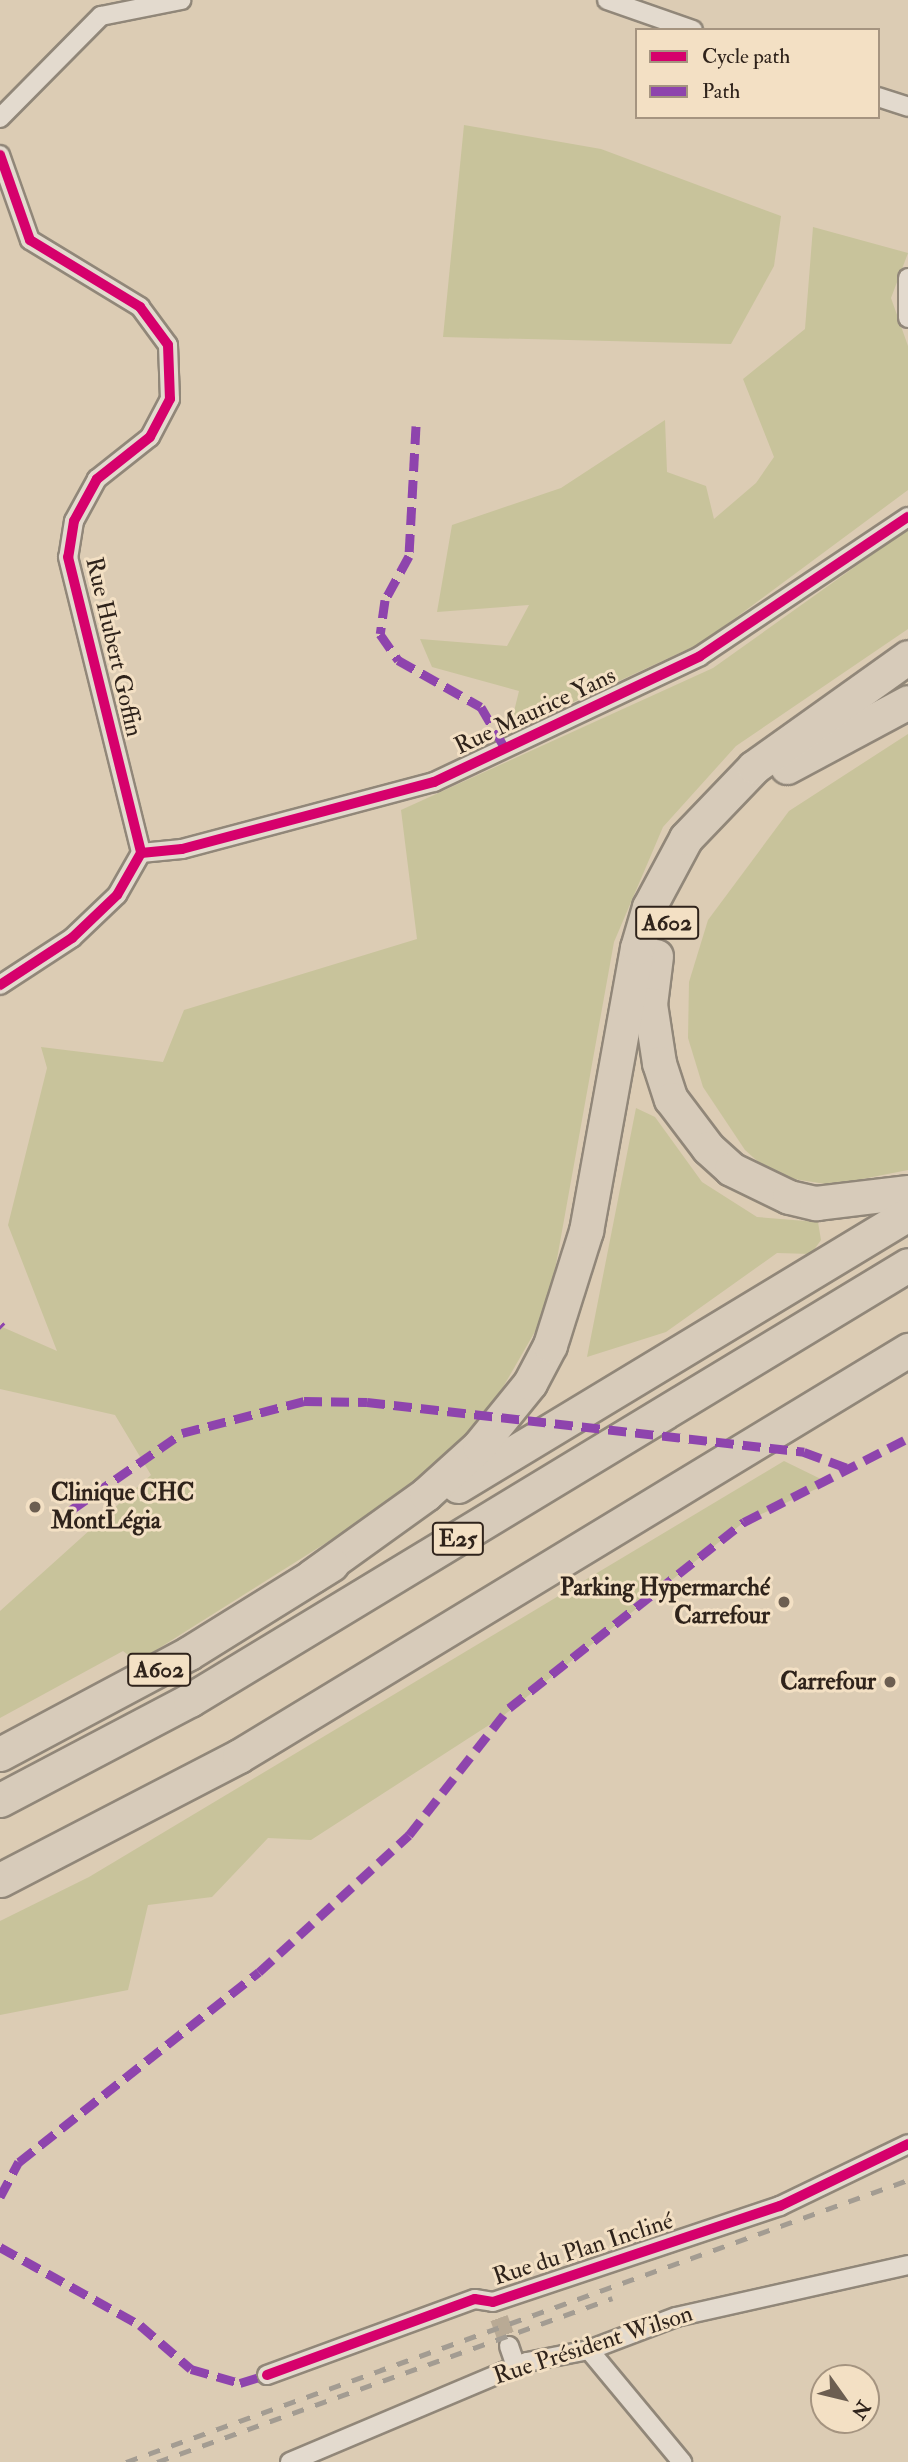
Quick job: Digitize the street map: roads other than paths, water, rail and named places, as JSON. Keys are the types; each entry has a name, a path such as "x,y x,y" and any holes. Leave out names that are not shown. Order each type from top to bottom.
{"highway":[{"name":"A602","path":"0,1754 121,1692 312,1576 426,1494 479,1446 530,1383 550,1346 586,1231 637,948 649,907 680,847 754,766 908,657"},
{"name":"A602","path":"908,702 798,759 718,829 676,894 654,961 650,1004 671,1099 731,1169 758,1185 816,1203 908,1192"},
{"path":"312,1576 908,1214"},
{"name":"E25","path":"0,1800 237,1673 908,1265"},
{"path":"0,1880 239,1756 908,1350"}],"street":[{"path":"0,117 101,16 181,0"},
{"path":"607,0 687,28"},
{"path":"880,98 908,107"},
{"name":"Rue Hubert Goffin","path":"0,155 30,240 140,307 168,345 170,400 150,437 97,479 74,521 68,557 141,853"},
{"path":"908,278 908,318"},
{"name":"Rue Maurice Yans","path":"141,853 182,849 434,782 700,656 908,517"},
{"path":"0,985 72,938 117,894 141,853"},
{"name":"Rue du Plan Incliné","path":"267,2375 475,2299 496,2310 780,2206 908,2144"},
{"name":"Rue Président Wilson","path":"290,2462 516,2366 589,2350 676,2317 908,2265"},
{"path":"509,2346 516,2366"},
{"path":"589,2350 682,2462"}],"tunnel":[{"path":"499,2318 509,2346"}],"railway":[{"path":"126,2462 908,2180"},
{"path":"157,2462 612,2298"}],"place":[{"name":"Clinique CHC MontLégia","path":"35,1507"},
{"name":"Parking Hypermarché Carrefour","path":"784,1602"},
{"name":"Carrefour","path":"890,1682"}]}
